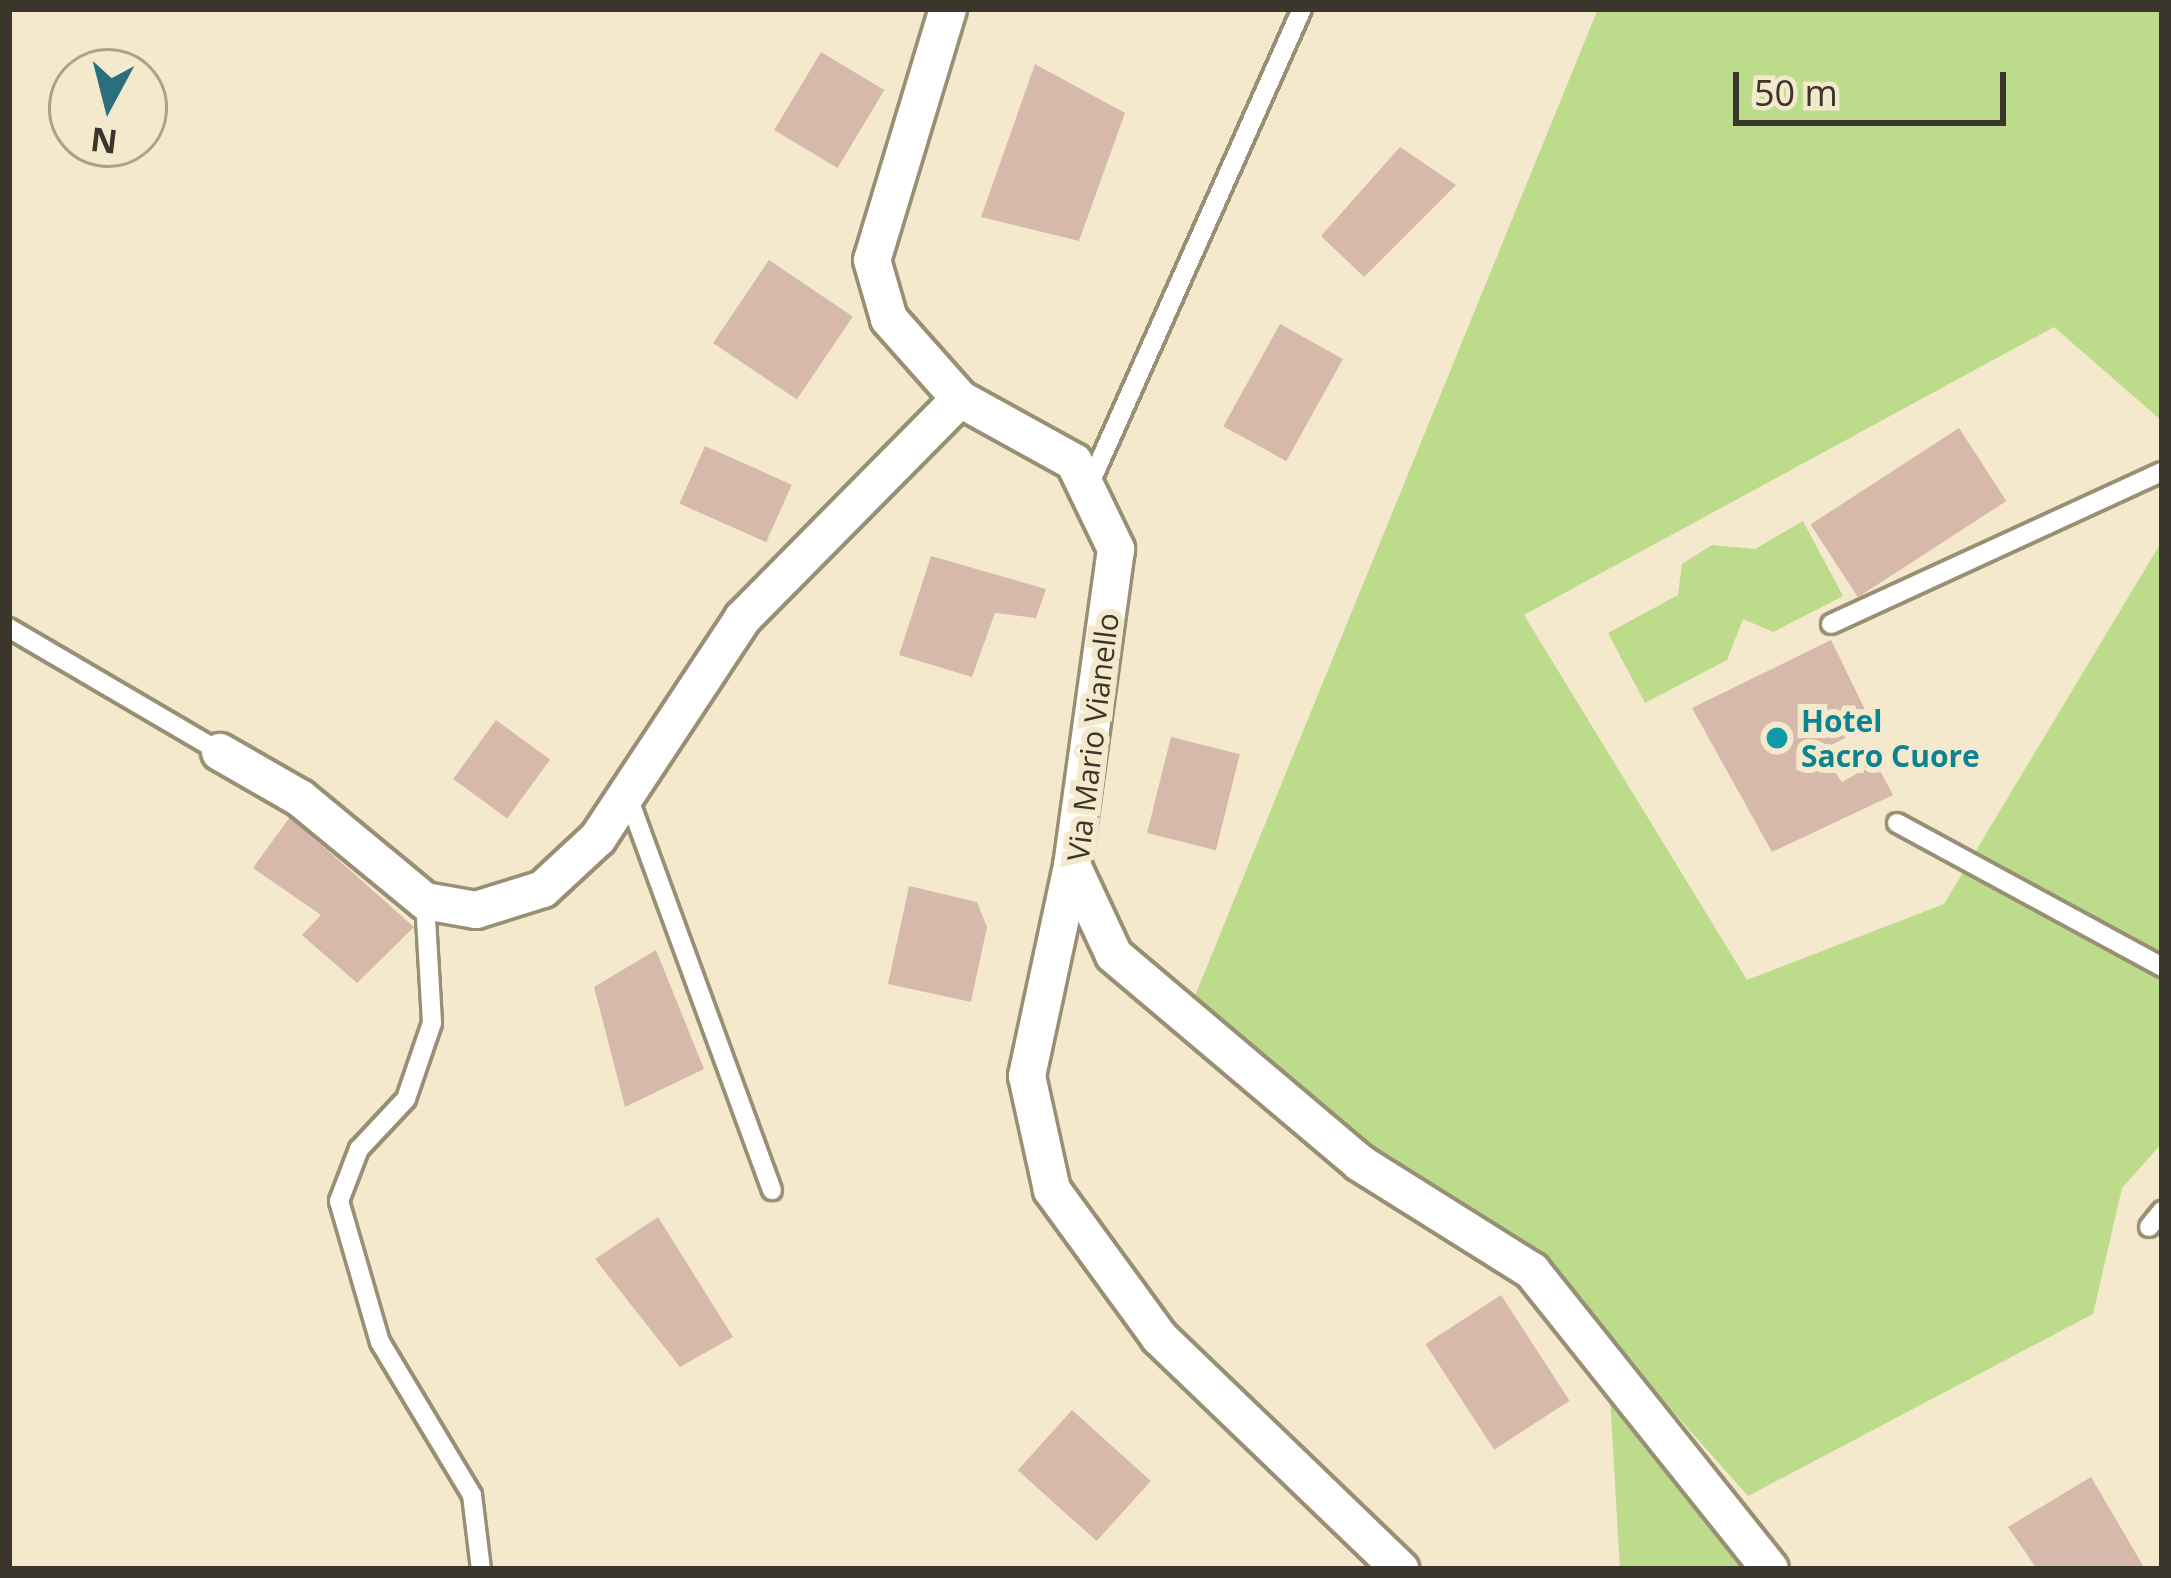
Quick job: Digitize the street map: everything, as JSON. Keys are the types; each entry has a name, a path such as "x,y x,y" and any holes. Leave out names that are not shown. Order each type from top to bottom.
{"street":[{"name":"Via Mario Vianello","path":"948,9 872,260 889,319 960,398 1074,462 1116,549 1072,866 1114,955 1360,1162 1532,1270 1770,1569"},
{"path":"220,752 300,797 425,901 476,910 543,889 627,794 743,618 960,398"},
{"path":"1072,866 1027,1076 1052,1190 1159,1337 1400,1569"}],"lane":[{"path":"1087,490 1302,9"},
{"path":"1831,624 2162,472"},
{"path":"9,628 220,752"},
{"path":"627,794 772,1190"},
{"path":"1897,823 2162,967"},
{"path":"425,901 432,1023 406,1100 359,1149 339,1201 380,1342 472,1495 481,1569"}],"green space":[{"path":"1598,9 2162,9 2162,421 2054,327 1524,615 1747,980 1944,904 2162,541 2162,1143 2122,1188 2093,1314 1748,1496 1541,1263 1370,1151 1194,998"},
{"path":"1803,521 1843,596 1773,632 1743,619 1727,660 1645,703 1608,633 1678,595 1682,564 1712,545 1755,549"},
{"path":"1608,1363 1770,1569 1620,1569"}],"building":[{"path":"821,52 884,90 838,168 774,130"},
{"path":"1035,64 1125,113 1079,241 981,217"},
{"path":"1400,147 1456,185 1364,277 1321,236"},
{"path":"769,260 853,316 797,399 713,343"},
{"path":"1280,324 1343,359 1286,461 1223,426"},
{"path":"1959,428 2006,501 1858,597 1811,524"},
{"path":"705,446 792,485 766,542 679,504"},
{"path":"931,556 1046,589 1036,618 995,613 972,677 899,655"},
{"name":"Hotel Sacro Cuore","path":"1831,640 1872,724 1820,751 1842,782 1876,763 1893,795 1772,852 1692,708"},
{"path":"496,720 550,759 507,818 453,779"},
{"path":"1171,737 1240,754 1216,850 1147,833"},
{"path":"290,817 414,927 357,983 302,935 321,915 253,868"},
{"path":"909,886 977,902 987,927 971,1002 888,984"},
{"path":"656,950 704,1069 625,1107 594,987"},
{"path":"658,1217 733,1337 680,1367 595,1259"},
{"path":"1501,1295 1570,1401 1494,1450 1426,1344"},
{"path":"1072,1410 1151,1481 1097,1541 1018,1470"},
{"path":"2091,1477 2145,1569 2037,1569 2008,1527"}],"place":[{"name":"Hotel Sacro Cuore","path":"1777,738"}]}
